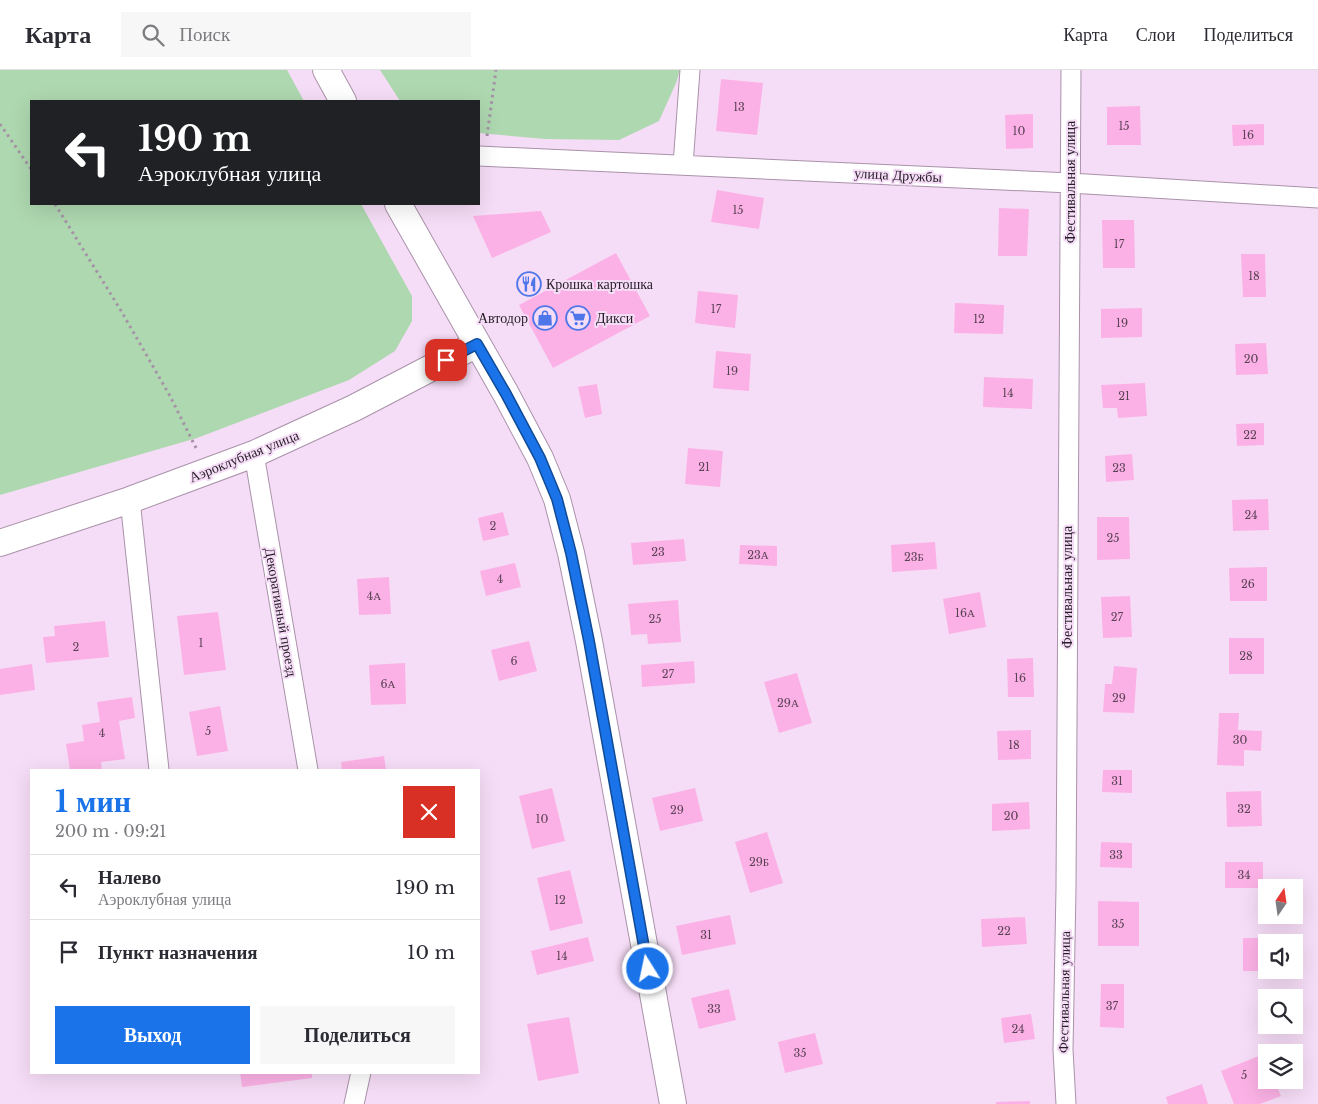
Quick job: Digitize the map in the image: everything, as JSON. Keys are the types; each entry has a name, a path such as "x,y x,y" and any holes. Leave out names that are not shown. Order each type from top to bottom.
{"main road":[{"path":"326,70 341,100"},
{"path":"399,205 506,394 540,458 557,499 571,553 589,641 673,1104"},
{"name":"Аэроклубная улица","path":"0,543 130,500 254,454 354,408 477,344"}],"street":[{"path":"683,165 690,70"},
{"name":"Фестивальная улица","path":"1066,1104 1063,1050 1066,878 1070,70"},
{"name":"улица Дружбы","path":"481,156 1070,184 1318,198"},
{"name":"Декоративный проезд","path":"254,454 308,769"},
{"path":"130,500 159,769"},
{"path":"354,1104 361,1074"}],"path":[{"path":"481,156 496,70"},
{"path":"0,124 30,168"},
{"path":"56,205 120,309 170,396 208,471"}],"green space":[{"path":"0,70 287,70 303,100 30,100 30,205 362,205 412,296 412,321 395,351 349,380 197,438 0,495"},
{"path":"380,70 680,70 659,121 619,140 545,139 480,133 480,100 399,100"}],"building":[{"path":"721,79 763,83 757,135 716,131"},
{"path":"1140,106 1141,145 1107,145 1107,107"},
{"path":"1033,114 1033,148 1006,149 1005,115"},
{"path":"1264,124 1264,145 1233,146 1232,125"},
{"path":"717,190 764,198 759,229 711,222"},
{"path":"999,208 1029,209 1027,256 998,256"},
{"path":"541,211 551,232 492,258 473,216"},
{"path":"1102,220 1134,220 1135,268 1103,268"},
{"path":"616,253 650,316 553,368 519,305"},
{"path":"1241,254 1265,254 1266,297 1243,297"},
{"path":"698,291 738,295 735,328 695,323"},
{"path":"955,303 1004,305 1003,334 954,333"},
{"path":"1142,308 1142,337 1101,338 1101,309"},
{"path":"1266,343 1268,374 1236,375 1235,344"},
{"path":"716,351 751,354 749,391 713,388"},
{"path":"984,377 1033,379 1032,409 983,407"},
{"path":"1145,383 1147,416 1118,418 1117,408 1103,408 1101,385"},
{"path":"597,384 602,414 585,418 578,387"},
{"path":"1264,423 1264,445 1237,446 1236,424"},
{"path":"688,448 723,451 720,487 685,484"},
{"path":"1132,454 1134,480 1106,482 1105,456"},
{"path":"1268,499 1269,530 1233,531 1232,500"},
{"path":"503,512 509,535 483,541 478,518"},
{"path":"1097,517 1129,517 1130,559 1097,560"},
{"path":"684,539 686,561 633,565 631,543"},
{"path":"935,542 937,569 892,572 891,545"},
{"path":"740,545 777,546 777,566 739,564"},
{"path":"515,563 521,587 486,596 480,571"},
{"path":"1267,567 1267,601 1230,601 1229,568"},
{"path":"389,577 391,614 359,615 357,579"},
{"path":"980,592 986,627 949,634 943,599"},
{"path":"1130,596 1132,637 1103,638 1101,597"},
{"path":"678,600 681,642 648,644 647,634 631,635 628,604"},
{"path":"218,612 226,670 184,675 177,616"},
{"path":"105,621 109,657 46,663 43,637 55,636 54,626"},
{"path":"1229,638 1264,638 1264,674 1229,674"},
{"path":"529,641 537,671 499,681 491,650"},
{"path":"1033,658 1034,697 1008,697 1007,659"},
{"path":"694,661 695,683 642,687 641,665"},
{"path":"405,663 406,704 371,705 369,665"},
{"path":"32,664 35,690 0,695 0,669"},
{"path":"1114,666 1137,668 1134,713 1103,712 1105,684 1112,684"},
{"path":"797,673 812,723 779,733 764,682"},
{"path":"132,697 135,718 119,721 125,759 101,762 102,769 70,769 66,744 84,741 82,725 100,722 97,702"},
{"path":"220,706 228,751 197,756 189,712"},
{"path":"1219,713 1239,713 1238,730 1262,731 1261,751 1244,750 1244,766 1217,765"},
{"path":"1031,730 1031,759 998,760 997,731"},
{"path":"384,756 386,769 342,769 341,762"},
{"path":"1103,770 1132,770 1132,793 1102,792"},
{"path":"552,788 565,841 532,849 519,796"},
{"path":"695,788 703,821 660,831 652,798"},
{"path":"1261,791 1262,826 1227,827 1226,792"},
{"path":"1029,802 1030,829 992,831 992,804"},
{"path":"767,832 783,883 750,893 735,842"},
{"path":"1101,842 1132,843 1132,868 1100,867"},
{"path":"1225,862 1263,862 1263,879 1258,879 1258,888 1225,888"},
{"path":"570,870 583,923 550,931 537,878"},
{"path":"1098,901 1139,902 1139,946 1098,946"},
{"path":"730,915 736,944 682,955 676,926"},
{"path":"1025,917 1027,944 982,947 981,919"},
{"path":"588,937 594,961 537,975 531,951"},
{"path":"1243,938 1258,938 1258,971 1243,971"},
{"path":"1101,984 1124,984 1124,1028 1100,1027"},
{"path":"729,989 736,1020 699,1029 691,998"},
{"path":"1031,1014 1035,1039 1004,1043 1001,1018"},
{"path":"569,1017 579,1073 538,1081 527,1024"},
{"path":"815,1033 823,1064 785,1073 778,1042"},
{"path":"1258,1056 1258,1089 1278,1089 1281,1096 1260,1104 1234,1104 1221,1071"},
{"path":"240,1074 312,1074 312,1078 242,1087"},
{"path":"1202,1084 1208,1104 1168,1104 1166,1097"},
{"path":"1030,1101 1030,1104 996,1104 996,1102"}],"place":[{"name":"Крошка картошка","path":"529,284"},
{"name":"Автодор","path":"545,318"},
{"name":"Дикси","path":"578,318"}],"route":[{"path":"446,360 477,344 540,458 557,499 571,553 589,641 648,969"}]}
